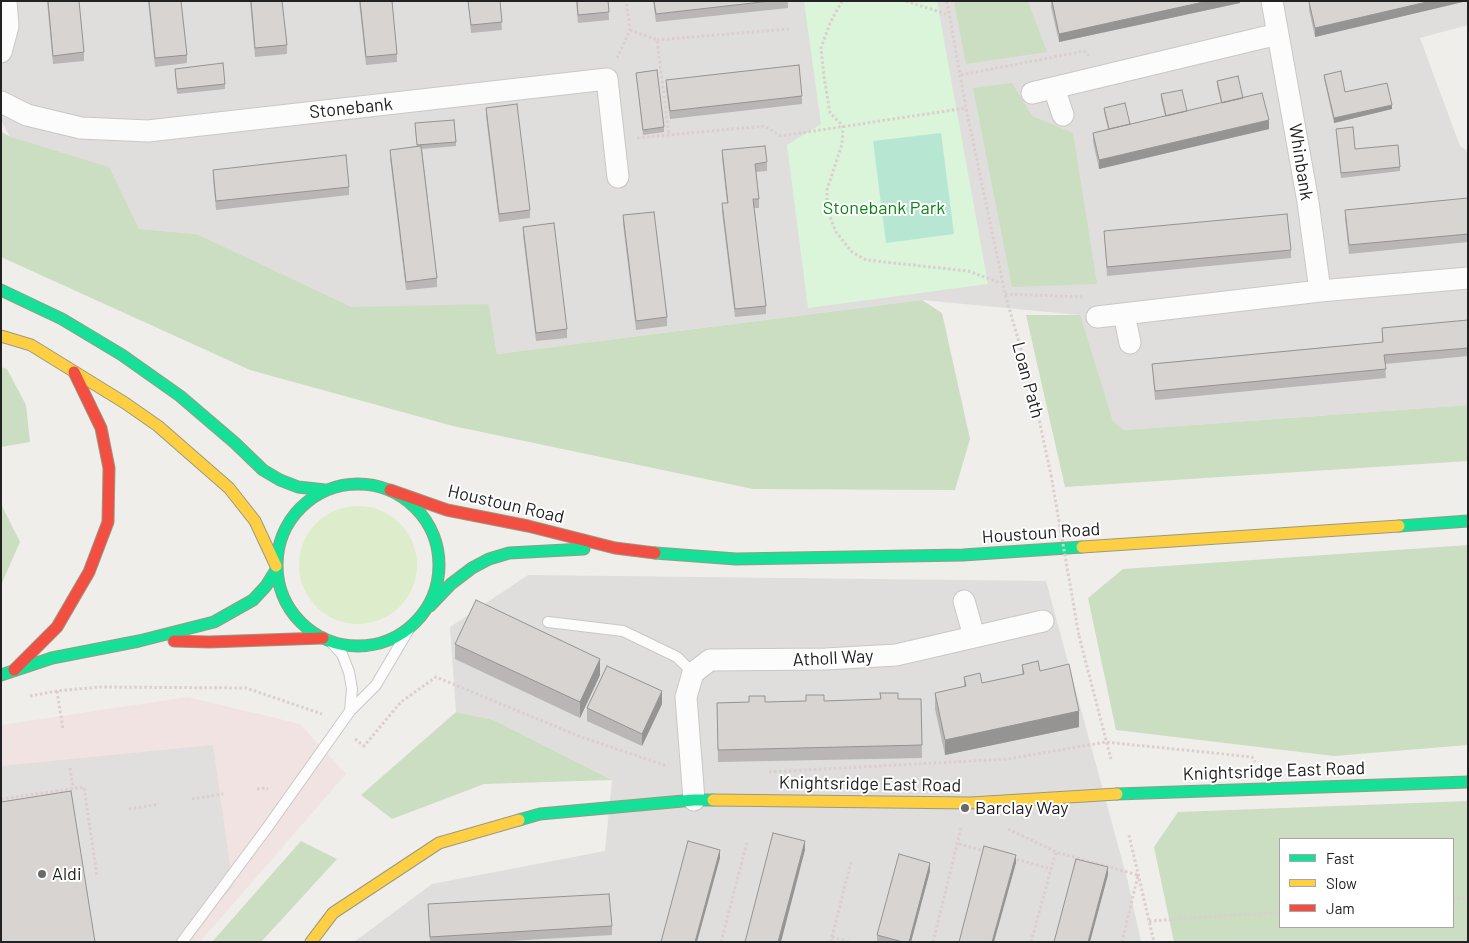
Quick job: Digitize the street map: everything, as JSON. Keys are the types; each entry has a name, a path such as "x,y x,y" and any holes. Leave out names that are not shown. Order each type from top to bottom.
{"street":[{"path":"1,52 8,26 6,1"},
{"name":"Whinbank","path":"1272,1 1308,202 1320,291"},
{"path":"1032,93 1278,34"},
{"path":"607,79 618,177"},
{"name":"Stonebank","path":"1,102 27,115 81,128 148,131 607,79"},
{"path":"1054,88 1063,115"},
{"path":"1097,317 1320,291 1468,278"},
{"path":"1,290 62,319 122,355 180,396 235,443 263,470 280,480 298,487 325,490"},
{"path":"1124,314 1130,343"},
{"path":"1,336 31,345 125,403 158,426 230,488 256,521 276,568 281,591 290,611 305,626 326,640"},
{"path":"14,670 57,626 89,572 108,522 109,468 100,428 74,372"},
{"path":"1,675 52,658 139,641 214,622 253,600 266,586 276,568 279,542 289,521 305,503 325,490 347,484 369,484 390,490 410,503 427,520 437,542 440,566 436,590 425,611 409,628 385,642 357,647 326,640 139,641"},
{"name":"Houstoun Road","path":"390,490 447,510 528,526 615,548 663,554 736,559 963,555 1468,521"},
{"name":"Houstoun Road","path":"425,611 451,584 472,568 489,559 509,553 530,551 615,548"},
{"path":"964,601 974,636"},
{"name":"Atholl Way","path":"693,673 710,660 826,659 896,655 1043,621"},
{"path":"693,673 686,697 694,800"},
{"name":"Knightsridge East Road","path":"312,942 333,913 439,844 540,814 694,800 971,803 1103,794 1468,782"}],"lane":[{"path":"548,622 623,631 677,656 693,673"},
{"path":"182,942 267,828 350,711 376,685 409,628"},
{"path":"326,640 342,654 349,672 352,689 350,711"}],"path":[{"path":"607,79 630,30 626,1"},
{"path":"842,1 830,23 821,48 830,113 843,126 842,144 827,190 827,209 836,232 852,252 866,260 968,271 1002,283"},
{"path":"906,1 950,15"},
{"name":"Loan Path","path":"947,1 966,108 1002,283 1032,387 1079,636 1111,759"},
{"path":"630,30 657,40 789,29"},
{"path":"657,40 668,135"},
{"path":"961,75 1084,51 1110,74"},
{"path":"615,140 764,126 781,136 966,108"},
{"path":"1005,294 1093,297 1097,317"},
{"path":"24,697 57,691 99,687 246,688 322,714"},
{"path":"57,691 63,729"},
{"path":"1106,742 1252,757 1270,789"},
{"path":"70,768 73,788"},
{"path":"1,800 84,787 97,876"},
{"path":"257,789 268,789"},
{"path":"192,799 223,794"},
{"path":"129,809 159,804"},
{"path":"88,815 95,814"},
{"path":"933,942 961,828 969,825"},
{"path":"1003,826 1056,852 1138,876"},
{"path":"1128,835 1154,942"},
{"path":"721,942 747,842"},
{"path":"958,844 996,854"},
{"path":"1031,942 1056,852"},
{"path":"1005,856 1051,869"},
{"path":"831,942 851,862"},
{"path":"1122,942 1138,876"},
{"path":"1454,899 1468,898"},
{"path":"1149,922 1279,912"},
{"path":"832,937 850,942"}],"shaded area":[{"path":"1,1 1468,1 1468,25 1420,38 1460,146 1468,151 1468,405 1124,430 1113,421 1079,315 922,300 497,354 489,304 351,308 197,234 139,229 97,164 10,137 1,120"},
{"path":"528,575 1046,581 1128,882 1141,942 354,942 432,884 605,851 612,780 494,720 456,712 450,627"},
{"path":"188,697 300,724 346,774 200,942 1,942 1,725"},
{"path":"213,745 233,887 179,942 95,942 1,806 1,766"}],"green space":[{"name":"Stonebank Park","path":"804,1 937,1 988,284 808,308 787,145 821,124"},
{"path":"954,1 1028,1 1047,52 966,64"},
{"path":"1012,83 1032,116 1073,133 1097,284 1012,287 973,88"},
{"path":"1,132 11,137 109,167 139,229 197,234 351,307 489,304 497,354 922,300 942,313 970,439 955,490 753,489 453,426 250,370 1,257"},
{"path":"941,133 954,234 886,243 873,141"},
{"path":"1026,315 1080,315 1113,421 1124,430 1468,405 1468,461 1065,487"},
{"path":"1,367 7,369 26,405 30,442 1,447"},
{"path":"1,504 20,542 1,585"},
{"path":"358,506 381,510 400,523 413,542 417,565 413,588 400,607 381,620 358,624 335,620 316,607 303,588 299,565 303,542 316,523 335,510"},
{"path":"1468,545 1468,745 1334,756 1116,730 1088,598 1123,569"},
{"path":"456,712 494,720 612,780 484,784 392,819 361,795"},
{"path":"1468,801 1468,942 1174,942 1154,847 1178,812"},
{"path":"301,841 337,859 261,942 212,942"}],"building":[{"path":"48,1 79,1 84,52 53,56"},
{"path":"149,1 181,1 187,55 155,58"},
{"path":"251,1 282,1 287,45 255,48"},
{"path":"360,1 392,1 397,54 366,57"},
{"path":"468,1 500,1 502,22 471,25"},
{"path":"577,1 608,1 609,12 578,15"},
{"path":"654,1 770,1 656,14"},
{"path":"1052,1 1208,1 1059,34"},
{"path":"1310,1 1431,1 1315,28"},
{"path":"223,63 225,84 177,89 175,69"},
{"path":"799,65 802,96 670,111 666,80"},
{"path":"657,70 664,127 643,130 636,73"},
{"path":"1341,71 1345,92 1387,83 1392,105 1334,118 1324,75"},
{"path":"1238,76 1243,98 1222,103 1217,81"},
{"path":"1182,90 1187,111 1166,116 1161,94"},
{"path":"1262,93 1269,120 1099,160 1093,133"},
{"path":"1125,103 1130,124 1109,129 1104,108"},
{"path":"517,104 530,210 499,214 486,108"},
{"path":"454,120 456,142 417,145 415,123"},
{"path":"1353,127 1355,149 1398,145 1400,167 1341,173 1336,129"},
{"path":"421,146 437,278 406,282 390,150"},
{"path":"765,146 767,162 755,164 759,199 753,199 766,306 735,309 722,203 728,203 722,150"},
{"path":"346,155 349,187 216,201 213,170"},
{"path":"1468,198 1468,234 1349,245 1345,210"},
{"path":"654,212 667,317 636,321 623,215"},
{"path":"1287,214 1291,250 1107,267 1104,231"},
{"path":"554,223 567,329 536,333 523,227"},
{"path":"1468,320 1468,348 1384,355 1386,369 1155,391 1152,364 1383,342 1382,328"},
{"path":"476,600 600,659 580,702 455,644"},
{"path":"1038,661 1040,671 1069,664 1079,711 945,740 935,693 966,686 964,677 980,673 982,683 1024,674 1022,665"},
{"path":"607,666 662,691 642,734 587,708"},
{"path":"880,693 898,693 898,699 921,699 922,745 718,750 717,703 749,702 749,696 765,696 765,702 806,701 806,695 824,695 824,701 881,699"},
{"name":"Aldi","path":"71,791 95,942 1,942 1,802"},
{"path":"773,833 805,841 778,942 745,942"},
{"path":"688,841 720,850 695,942 661,942"},
{"path":"984,846 1016,855 992,942 959,942"},
{"path":"899,854 930,863 909,942 877,935"},
{"path":"1076,859 1108,867 1088,942 1054,942"},
{"path":"609,894 612,926 430,937 428,904"}],"traffic: fast":[{"path":"1,290 62,319 122,355 180,396 235,443 263,470 280,480 298,487 325,490"},
{"path":"366,484 389,490 409,502 421,514 436,541 439,565 438,581 433,596 421,616 409,628 382,643 350,646 327,640 307,628 295,616 280,589 277,557 283,534 295,514 307,502 334,487 366,484"},
{"path":"1399,526 1468,521"},
{"path":"655,553 736,559 963,555 1082,547"},
{"path":"430,606 451,584 472,568 489,559 509,553 584,549"},
{"path":"1,675 52,658 139,641 214,622 253,600 266,586 276,570"},
{"path":"1117,794 1468,782"},
{"path":"519,820 540,814 694,800 713,800"}],"traffic: slow":[{"path":"1,336 31,345 125,403 158,426 229,488 255,521 276,566"},
{"path":"1082,547 1399,526"},
{"path":"713,800 971,803 1117,794"},
{"path":"311,942 333,913 439,843 519,820"}],"traffic: jam":[{"path":"14,670 57,627 89,572 108,522 109,468 101,428 74,372"},
{"path":"390,490 447,510 528,526 615,548 655,553"},
{"path":"174,641 209,642 323,638"}],"place":[{"name":"Barclay Way","path":"965,808"},
{"name":"Aldi","path":"42,874"}]}
